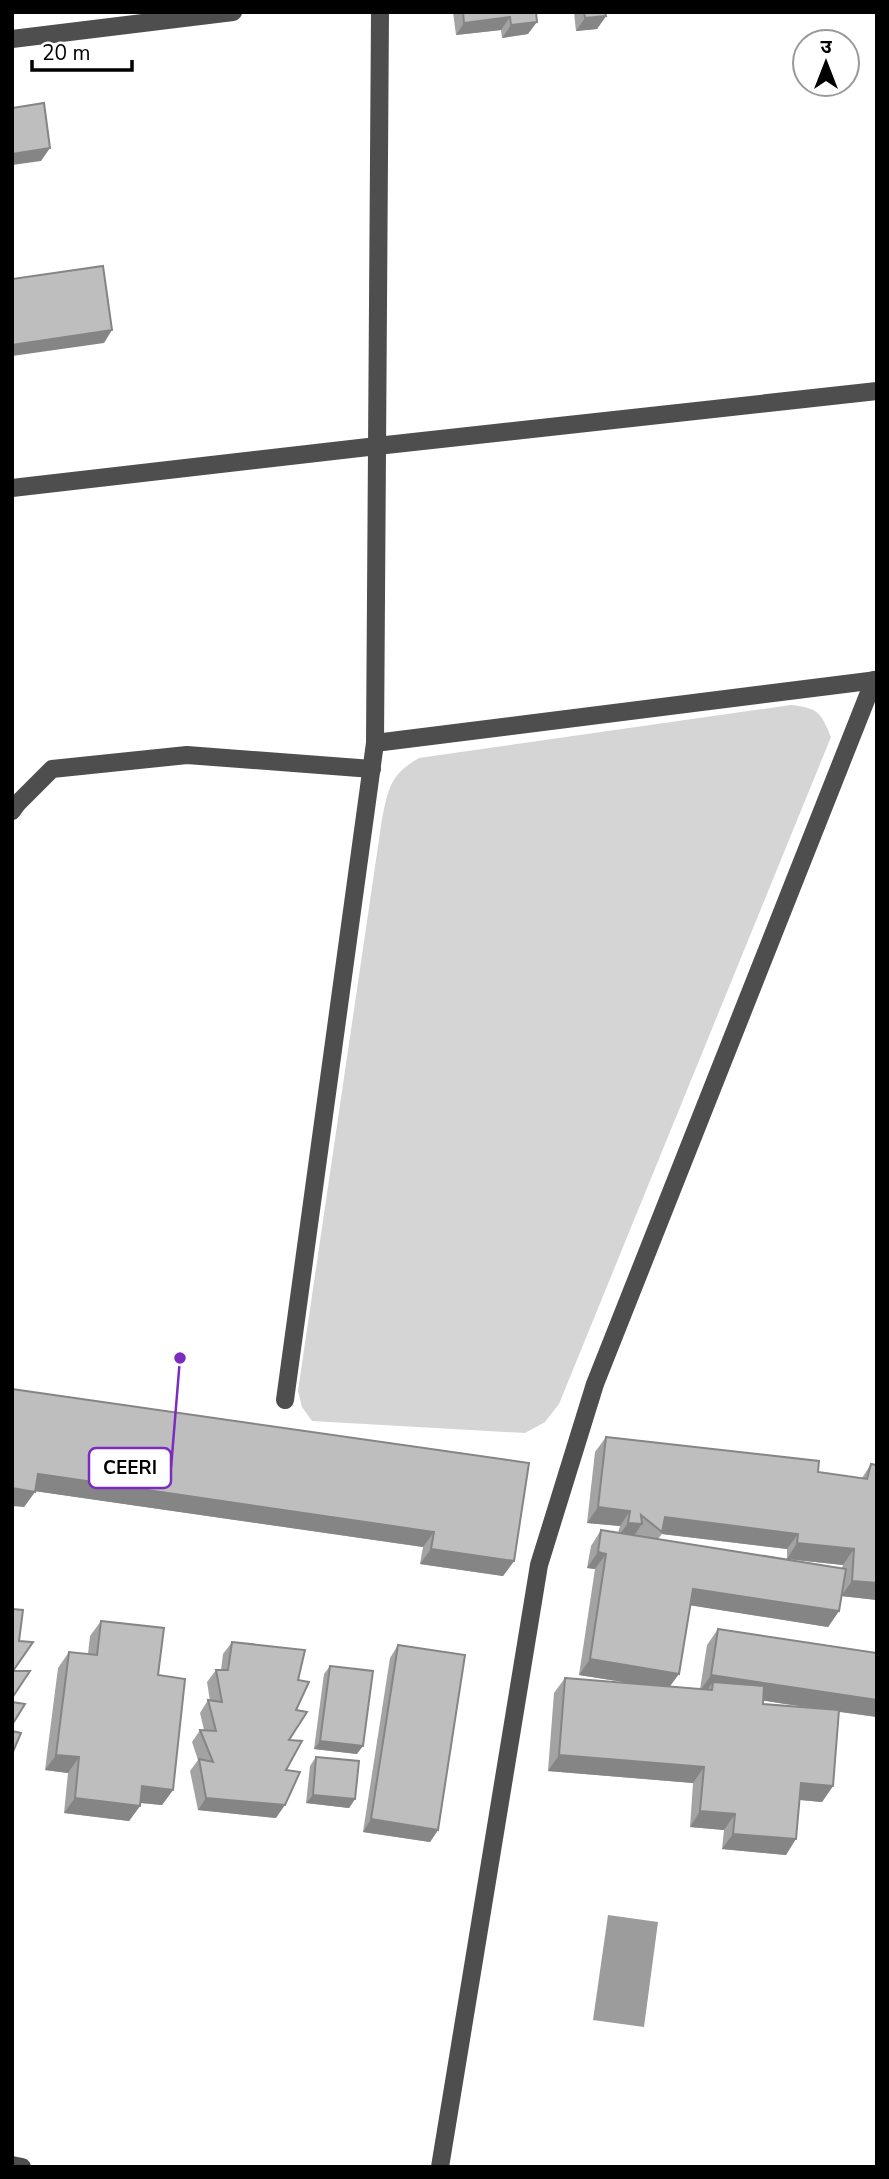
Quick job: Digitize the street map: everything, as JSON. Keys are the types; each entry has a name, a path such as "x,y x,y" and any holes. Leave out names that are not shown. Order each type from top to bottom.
{"street":[{"path":"12,39 233,12"},
{"path":"285,1400 375,743 380,12"},
{"path":"12,488 877,391"},
{"path":"375,743 875,680 595,1384 539,1565 440,2167"},
{"path":"12,811 52,769 187,755 372,769"},
{"path":"12,2165 22,2167"}],"shaded area":[{"path":"791,705 818,713 831,737 559,1404 545,1422 525,1433 312,1421 302,1407 298,1391 382,819 389,790 396,776 419,758"},
{"path":"608,1915 658,1922 644,2027 593,2020"}],"building":[{"path":"463,12 536,12 537,22 511,25 510,17 464,23"},
{"path":"584,12 605,12 606,16 585,18"},
{"path":"44,103 50,148 12,154 12,108"},
{"path":"103,266 112,330 12,345 12,279"},
{"path":"12,1389 529,1463 514,1561 431,1549 434,1532 38,1474 35,1492 12,1488"},
{"path":"606,1437 819,1461 818,1472 867,1479 871,1464 877,1465 877,1583 852,1581 854,1549 797,1543 798,1534 665,1517 662,1532 641,1515 642,1524 628,1523 630,1511 598,1507"},
{"path":"601,1530 846,1569 839,1611 693,1589 679,1674 590,1659 606,1554 598,1552"},
{"path":"12,1609 23,1610 19,1641 33,1642 13,1671 30,1671 12,1698"},
{"path":"101,1621 164,1628 158,1675 185,1679 173,1790 142,1786 140,1806 75,1798 79,1757 56,1755 69,1652 97,1655"},
{"path":"718,1629 877,1653 877,1700 711,1675"},
{"path":"232,1642 305,1650 298,1680 309,1682 296,1710 307,1712 289,1740 302,1741 286,1770 300,1772 285,1805 206,1798 199,1759 213,1762 200,1730 216,1731 208,1700 222,1702 216,1670 228,1670"},
{"path":"398,1645 465,1655 438,1830 371,1819"},
{"path":"330,1666 373,1671 363,1746 320,1741"},
{"path":"565,1678 712,1690 713,1682 764,1686 763,1704 839,1710 833,1786 801,1783 796,1839 733,1834 735,1814 700,1811 704,1767 559,1755"},
{"path":"12,1702 25,1704 12,1725"},
{"path":"12,1731 21,1733 12,1754"},
{"path":"316,1757 359,1761 355,1799 313,1795"}],"place":[{"name":"CEERI","path":"180,1358"}]}
